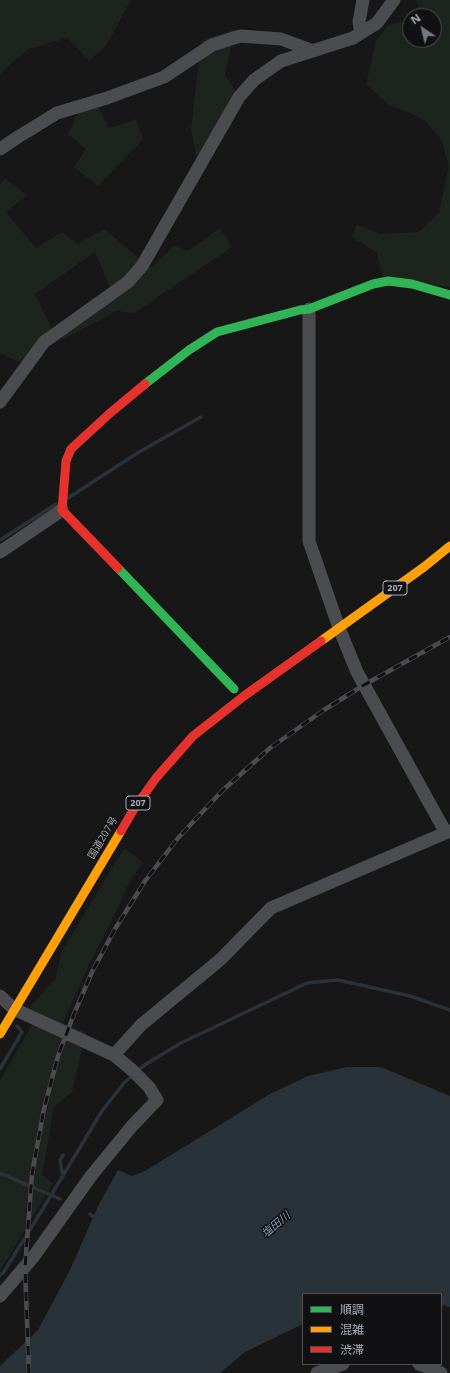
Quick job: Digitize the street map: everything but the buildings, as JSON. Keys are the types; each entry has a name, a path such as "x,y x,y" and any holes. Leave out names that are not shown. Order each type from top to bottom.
{"main road":[{"path":"235,689 62,510 66,461 71,449 109,414 148,382 189,350 217,332 300,310 309,309 373,284 388,281 412,284 450,295"},
{"name":"国道207号","path":"0,1034 134,809 156,778 193,736 244,696 424,567 450,546"},
{"name":"国道207号","path":"254,677 339,628"}],"street":[{"path":"361,33 359,22 362,0"},
{"path":"0,402 44,342 128,282 142,266 239,97 254,80 280,61 353,38 377,23 394,0"},
{"path":"0,149 57,113 107,98 164,77 212,45 240,36 280,39 311,50"},
{"path":"114,1055 141,1025 221,959 271,908 448,832 357,672 339,628 310,542 309,309"},
{"path":"0,552 62,510"},
{"path":"0,1296 34,1256 91,1176 132,1126 157,1100 149,1088 135,1073 114,1055 14,1009 2,997"},
{"path":"317,1373 341,1365"},
{"path":"422,1365 440,1373"}],"shaded area":[{"path":"0,0 131,0 106,46 89,61 68,38 28,49 0,74"},
{"path":"416,0 450,0 450,287 382,276 377,253 352,237 357,224 380,234 419,232 439,213 449,166 441,139 423,119 388,104 366,84 376,40 388,25 402,22 402,48 442,48 442,8 417,8 419,6"},
{"path":"235,29 225,75 235,90 197,159 191,129 201,41"},
{"path":"98,106 109,128 136,119 143,139 98,186 74,167 86,149 68,134 78,113"},
{"path":"5,179 27,195 6,212 36,248 62,232 78,244 104,229 151,268 174,246 188,251 220,228 232,247 134,313 116,311 64,339 53,331 19,362 0,353 0,184","holes":["95,252 111,290 53,331 35,294"]},
{"path":"124,848 143,862 130,881 88,967 63,1023 86,1033 72,1092 54,1107 42,1175 53,1183 0,1271 0,1080 38,1014 28,1009 56,978 61,953"}],"water":[{"name":"塩田川","path":"347,1067 381,1067 450,1096 450,1307 442,1305 442,1293 302,1293 302,1324 245,1352 220,1373 0,1373 0,1366 38,1330 70,1270 99,1204 118,1170 132,1176 145,1171 270,1094 308,1076"}],"waterway":[{"path":"68,498 139,452 201,417"},
{"path":"0,540 56,504"},
{"path":"137,1071 181,1043 307,983 338,980 410,996 450,1010"},
{"path":"0,1069 22,1032 17,1026"},
{"path":"0,1275 3,1273 33,1225 102,1111 124,1083 133,1075"},
{"path":"63,1155 60,1160 63,1177"},
{"path":"0,1173 60,1199"},
{"path":"90,1214 96,1219"}],"railway":[{"path":"29,1373 25,1268 32,1174 44,1109 58,1056 74,1014 92,972 115,929 145,881 178,838 222,791 270,748 324,710 364,685 450,637"}],"traffic: fast":[{"path":"145,384 189,350 217,332 300,310 309,309 373,284 388,281 412,284 450,295"},
{"path":"118,568 234,689"}],"traffic: slow":[{"path":"321,641 424,567 450,546"},
{"path":"0,1034 121,831"}],"traffic: jam":[{"path":"118,568 62,510 66,461 71,449 109,414 145,384"},
{"path":"121,831 134,809 156,778 193,736 244,696 321,641"}]}
